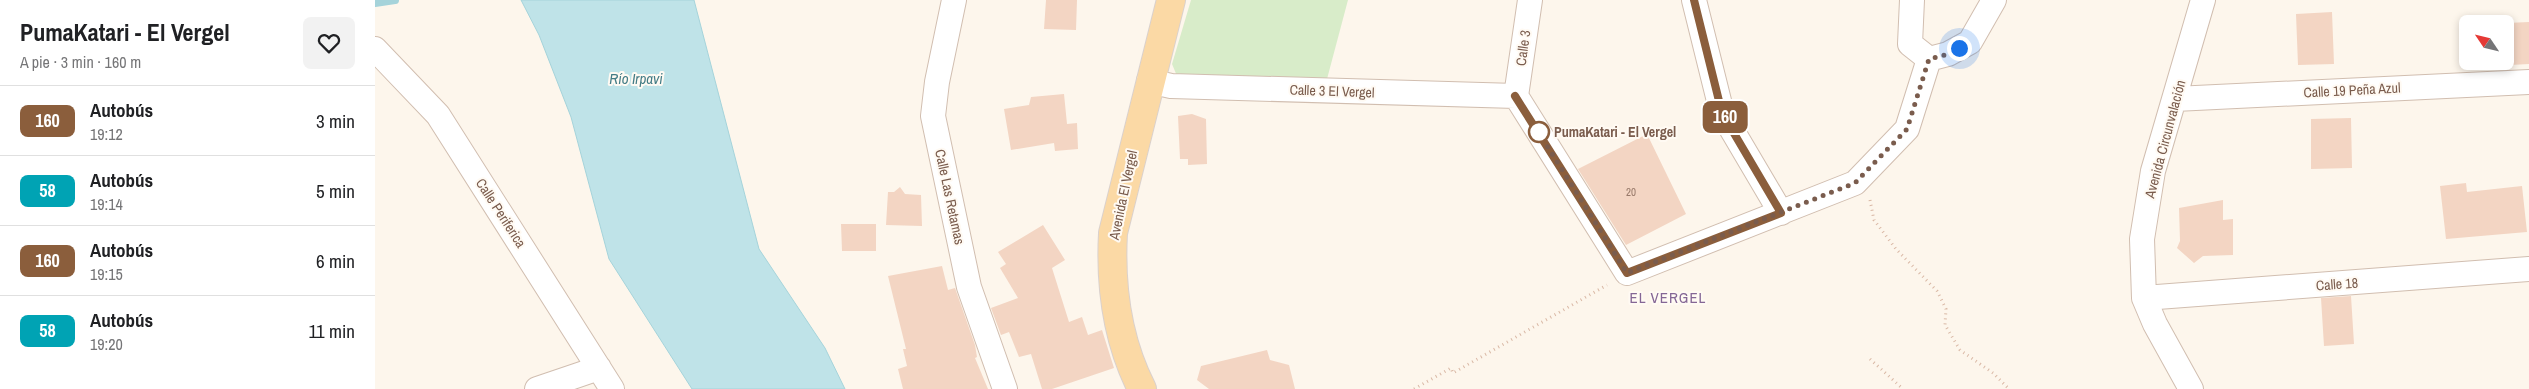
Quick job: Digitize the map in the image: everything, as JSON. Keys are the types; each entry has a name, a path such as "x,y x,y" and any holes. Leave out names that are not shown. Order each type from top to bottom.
{"main road":[{"name":"Avenida El Vergel","path":"1142,389 1124,345 1117,317 1111,271 1113,234 1149,81 1171,0"}],"street":[{"name":"Calle Las Retamas","path":"954,0 937,82 933,116 969,287 1005,389"},
{"name":"Calle 3","path":"1515,96 1530,0"},
{"path":"1694,0 1722,113 1781,213"},
{"path":"1911,0 1909,44 1929,59"},
{"path":"1929,59 1949,54 1969,42 1994,0"},
{"name":"Avenida Circunvalación","path":"2191,389 2155,324 2144,298 2142,239 2153,171 2203,0"},
{"name":"Calle Periferica","path":"375,49 438,115 612,389"},
{"path":"1515,96 1627,273 1855,183 1907,129 1929,59"},
{"name":"Calle 3 El Vergel","path":"1149,81 1171,86 1515,96"},
{"name":"Calle 19 Peña Azul","path":"2175,99 2529,82"},
{"name":"Calle 18","path":"2144,298 2529,269"},
{"path":"537,389 599,368"}],"path":[{"path":"1865,173 1874,220 1896,249 1937,291 1946,309 1945,325 1960,350 1993,373 2009,389"},
{"path":"1414,389 1451,368 1453,373 1627,273"},
{"path":"1870,359 1903,389"}],"green space":[{"path":"1191,0 1348,0 1327,79 1177,76 1172,64"}],"water":[{"name":"Río Irpavi","path":"521,0 694,0 759,249 825,348 845,389 692,389 609,259 571,117 539,35"}],"building":[{"path":"1046,0 1077,0 1076,30 1044,29"},
{"path":"2332,12 2334,64 2298,65 2296,14"},
{"path":"2529,22 2529,64 2514,65 2514,23"},
{"path":"1064,94 1067,124 1077,123 1078,149 1055,151 1054,143 1011,150 1004,109 1029,105 1031,97"},
{"path":"1192,114 1206,119 1207,164 1188,165 1188,159 1180,159 1178,116"},
{"path":"2351,118 2352,168 2311,169 2311,119"},
{"path":"1647,134 1686,214 1626,245 1578,169"},
{"path":"2466,183 2467,192 2522,186 2527,232 2446,239 2440,186"},
{"path":"900,187 905,194 921,195 922,226 886,225 888,192 894,192"},
{"path":"2223,200 2223,220 2233,219 2233,255 2203,256 2194,263 2177,248 2180,241 2179,208"},
{"path":"841,224 876,224 876,251 842,251"},
{"path":"1043,225 1065,260 1052,268 1069,322 1082,317 1088,335 1102,330 1114,368 1052,389 1042,389 1031,354 1019,357 1009,332 1001,335 991,308 1018,298 1000,268 1006,264 998,252"},
{"path":"942,266 948,290 955,288 975,345 977,357 975,358 988,389 903,389 898,369 907,366 903,349 906,349 888,276"},
{"path":"2351,296 2354,344 2324,346 2321,298"},
{"path":"1267,350 1270,360 1289,365 1295,389 1209,389 1197,380 1201,366"}],"waterway":[{"path":"375,3 395,0"}],"bus line":[{"name":"160","path":"1515,96 1627,273 1781,213 1722,113 1694,0"}],"place":[{"name":"PumaKatari - El Vergel","path":"1539,132"}],"district":[{"name":"EL VERGEL","path":"1668,297"}],"route":[{"path":"1539,132 1536,128 1627,273 1855,183 1907,129 1929,59 1949,54 1959,48"}]}
